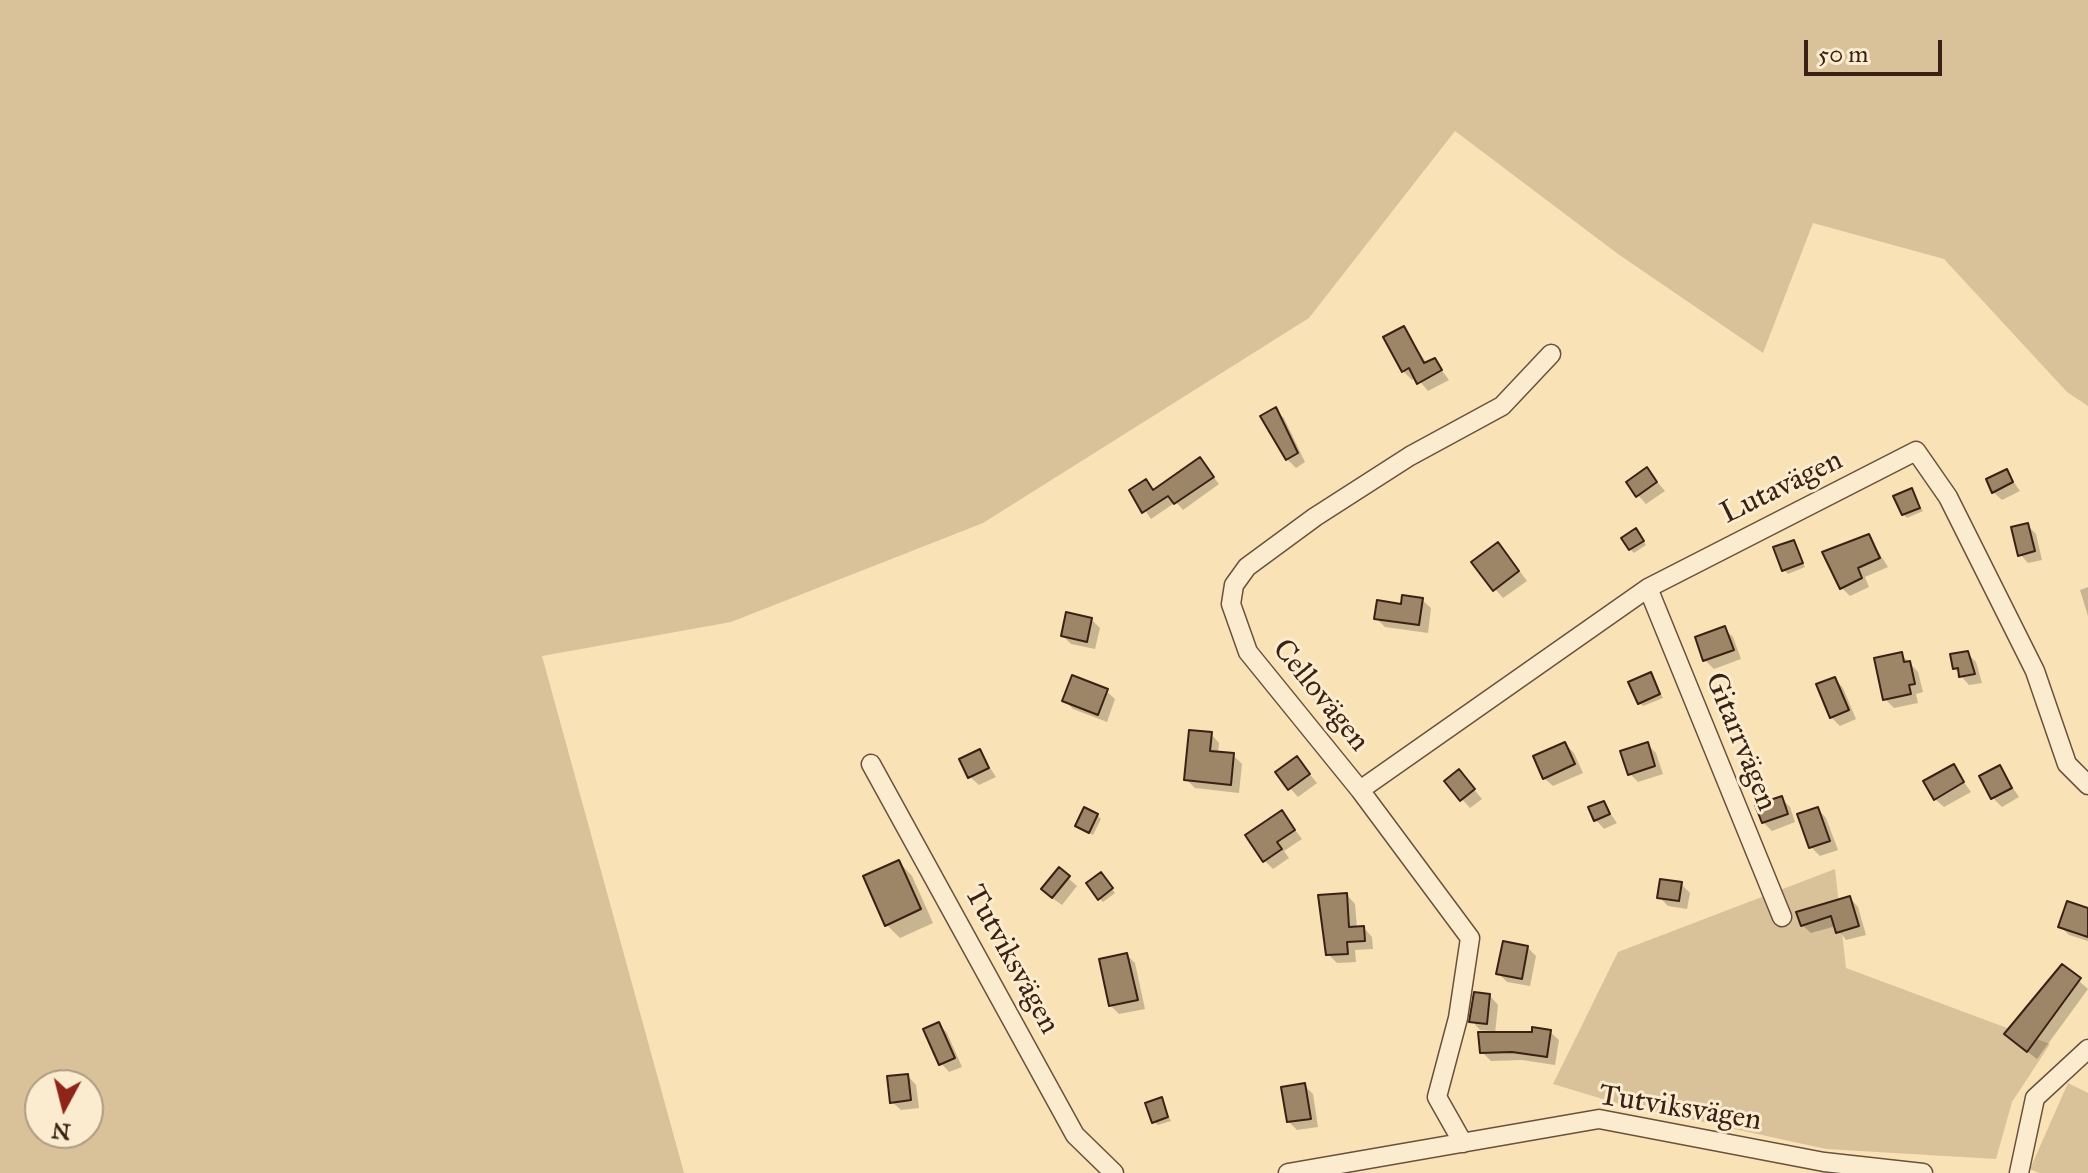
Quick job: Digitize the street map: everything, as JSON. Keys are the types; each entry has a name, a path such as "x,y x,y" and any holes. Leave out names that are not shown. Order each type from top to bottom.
{"street":[{"name":"Cellovägen","path":"1463,1143 1437,1097 1458,1018 1470,938 1360,790 1248,652 1231,604 1234,585 1247,567 1315,517 1410,456 1502,406 1551,354"},
{"name":"Lutavägen","path":"1360,790 1540,660 1648,588 1916,451 1948,497 2035,671 2067,764 2088,785"},
{"name":"Gitarrvägen","path":"1648,588 1782,917"},
{"name":"Tutviksvägen","path":"871,764 1075,1135 1114,1173"},
{"path":"2019,1173 2035,1098 2088,1049"},
{"name":"Tutviksvägen","path":"1288,1173 1599,1119 1821,1168 1923,1173"}],"shaded area":[{"path":"0,0 2088,0 2088,406 2067,392 1944,259 1813,223 1763,353 1618,254 1455,131 1309,318 983,523 731,622 542,656 684,1173 0,1173"},
{"path":"1835,869 1846,968 2050,1044 2012,1102 1996,1159 1826,1149 1616,1103 1553,1084 1618,952"},
{"path":"2068,1083 2088,1093 2088,1173 2039,1173 2030,1169"}],"building":[{"path":"1404,326 1424,363 1435,358 1442,370 1417,384 1409,368 1402,372 1383,337"},
{"path":"1276,407 1298,453 1286,460 1260,416"},
{"path":"1200,457 1214,477 1174,504 1168,496 1142,513 1129,490 1146,479 1153,490"},
{"path":"1647,467 1657,482 1636,497 1626,482"},
{"path":"2007,469 2013,482 1992,493 1986,479"},
{"path":"1912,488 1920,508 1902,515 1893,496"},
{"path":"2028,523 2035,551 2018,556 2011,527"},
{"path":"1636,528 1644,541 1629,550 1621,538"},
{"path":"1869,534 1880,558 1858,568 1862,578 1840,589 1822,552"},
{"path":"1794,540 1803,563 1782,571 1773,547"},
{"path":"1498,542 1519,571 1493,591 1471,562"},
{"path":"1402,595 1423,598 1419,625 1374,619 1377,600 1401,604"},
{"path":"1066,612 1092,618 1087,642 1061,636"},
{"path":"1725,626 1734,650 1703,661 1695,637"},
{"path":"1968,651 1975,674 1959,677 1958,668 1953,669 1950,654"},
{"path":"1902,652 1904,662 1910,661 1915,684 1909,685 1911,694 1883,700 1874,658"},
{"path":"1651,672 1660,694 1638,704 1628,682"},
{"path":"1072,675 1108,689 1098,715 1062,701"},
{"path":"1835,677 1849,710 1830,718 1816,684"},
{"path":"1189,730 1212,732 1210,751 1234,753 1231,785 1184,780"},
{"path":"1565,742 1575,764 1543,779 1533,756"},
{"path":"1648,742 1655,766 1628,775 1620,751"},
{"path":"980,749 989,768 968,778 959,759"},
{"path":"1297,756 1310,774 1288,790 1275,772"},
{"path":"1954,764 1964,782 1934,800 1923,781"},
{"path":"2000,765 2012,788 1991,799 1979,776"},
{"path":"1459,769 1475,789 1460,801 1444,781"},
{"path":"1782,796 1788,814 1762,823 1755,805"},
{"path":"1604,801 1610,814 1594,821 1588,807"},
{"path":"1084,807 1098,814 1089,833 1075,826"},
{"path":"1818,807 1830,841 1809,848 1797,814"},
{"path":"1282,810 1295,830 1277,842 1282,849 1263,862 1245,835"},
{"path":"899,860 921,909 885,926 863,876"},
{"path":"1059,867 1070,876 1052,898 1041,889"},
{"path":"1101,872 1113,888 1098,900 1086,883"},
{"path":"1660,879 1682,882 1679,901 1657,898"},
{"path":"1347,893 1349,927 1364,926 1365,941 1347,942 1348,954 1326,955 1318,895"},
{"path":"1850,896 1859,926 1836,933 1831,916 1801,926 1796,912"},
{"path":"2067,901 2088,908 2088,937 2058,927"},
{"path":"1503,941 1528,946 1522,979 1496,974"},
{"path":"1127,953 1138,1000 1109,1006 1099,959"},
{"path":"2062,964 2081,978 2027,1052 2004,1034"},
{"path":"1474,992 1490,994 1487,1024 1469,1022"},
{"path":"939,1022 955,1058 939,1065 923,1029"},
{"path":"1532,1027 1551,1030 1547,1057 1512,1052 1480,1053 1478,1032 1532,1032"},
{"path":"908,1074 911,1100 890,1103 887,1076"},
{"path":"1305,1083 1311,1119 1287,1122 1281,1087"},
{"path":"1162,1097 1168,1117 1152,1123 1145,1103"}]}
